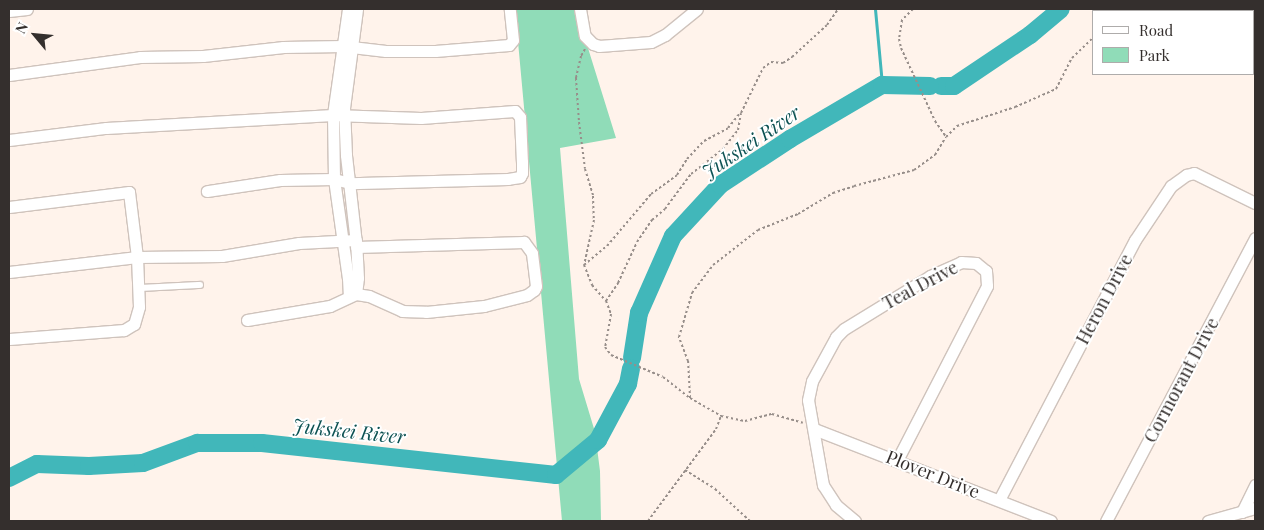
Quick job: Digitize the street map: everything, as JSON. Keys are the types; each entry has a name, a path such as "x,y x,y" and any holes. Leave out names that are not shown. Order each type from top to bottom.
{"street":[{"path":"9,11 27,9"},
{"path":"348,9 348,47"},
{"path":"353,295 334,179 339,115 348,47 357,9"},
{"path":"9,75 140,57 203,56 283,46 435,51 509,45 513,40 510,9"},
{"path":"580,9 583,32 590,42 602,46 651,42 665,35 697,9"},
{"path":"9,140 106,128 339,115 420,118 515,111 521,122 522,173 520,177 508,179 350,183 334,179 280,180 207,191"},
{"path":"339,115 350,183 356,244 358,278 353,295"},
{"name":"Heron Drive","path":"999,500 1135,240 1171,186 1186,175 1194,173 1255,203"},
{"path":"9,206 129,192 137,256 138,288 138,313 134,324 129,329 9,338"},
{"name":"Cormorant Drive","path":"1106,521 1255,238"},
{"path":"9,272 137,256 222,256 299,243 343,240 356,244 524,242 532,253 536,286 534,290 527,295 484,306 426,312 402,311 369,296 353,295 330,306 247,320"},
{"name":"Teal Drive","path":"854,521 836,505 823,485 808,392 840,333 930,276 961,262 976,263 986,272 987,286 897,460"},
{"name":"Plover Drive","path":"814,429 1051,521"},
{"path":"1242,512 1255,486"},
{"path":"1208,521 1255,508"}],"lane":[{"path":"138,288 200,285"}],"path":[{"path":"584,265 607,246 652,194 677,175 687,159 704,141 728,128 741,112 763,68 771,62 783,63 792,57 827,25 838,9"},
{"path":"913,9 902,20 899,39 935,121 946,137"},
{"path":"690,398 688,361 679,337 692,293 714,265 758,230 798,214 832,194 914,170 935,155 946,137 957,126 1015,107 1056,89 1072,58 1092,39"},
{"path":"590,42 581,56 576,78 585,169 593,196 594,220 584,265 592,285 606,301 611,314 606,347 611,355 663,377 690,398 721,416 745,421 764,416 781,415 814,429"},
{"path":"606,301 652,220 665,209 691,174 723,149 738,130 741,112"},
{"path":"648,521 716,430 721,416"},
{"path":"685,470 715,489 750,521"}],"green space":[{"path":"515,9 581,9 583,32 616,138 560,148 579,379 595,432 600,471 601,521 562,521"}],"waterway":[{"path":"875,9 882,85"},
{"name":"Jukskei River","path":"941,86 954,86 1030,35 1061,9"},
{"name":"Jukskei River","path":"632,358 639,313 673,236 720,185 790,139 882,85 930,86"},
{"name":"Jukskei River","path":"9,478 37,464 89,466 143,463 197,443 262,443 556,475 598,440 628,384 631,368"}]}
